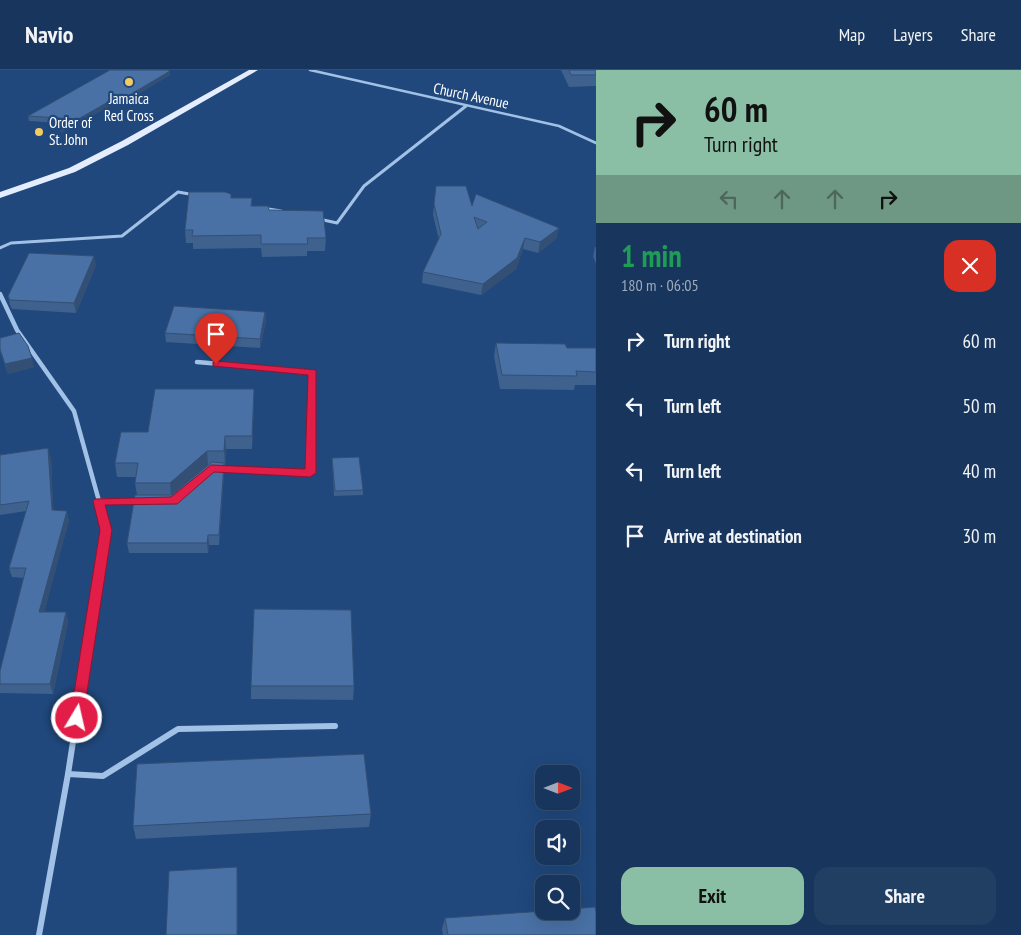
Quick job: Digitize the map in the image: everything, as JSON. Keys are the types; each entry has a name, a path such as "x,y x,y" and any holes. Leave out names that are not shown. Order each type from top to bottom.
{"main road":[{"path":"0,195 72,170 125,143 254,70"}],"street":[{"path":"310,217 337,223 364,186 466,106"},
{"path":"0,248 11,243 122,236 178,192 197,196"},
{"path":"254,206 291,214"},
{"path":"0,294 16,330 74,411 106,530 68,774 39,935"},
{"path":"197,362 313,372 310,473 211,468"},
{"path":"99,501 145,501"},
{"path":"68,774 103,776 178,729 335,726"}],"lane":[{"name":"Church Avenue","path":"310,70 559,126 596,143"}],"building":[{"path":"110,70 170,71 128,96 122,94 61,129 60,118 28,116"},
{"path":"569,70 596,70 596,75 571,75"},
{"path":"436,186 466,186 472,206 476,194 559,228 540,242 525,238 517,258 483,284 423,272 441,234 434,204","holes":["474,217 487,222 478,229"]},
{"path":"189,192 225,192 231,194 231,198 252,198 251,206 268,206 269,210 323,211 326,238 307,238 308,244 261,244 261,235 192,236 193,230 185,230"},
{"path":"29,253 94,256 74,303 10,300 8,296"},
{"path":"174,306 265,312 260,339 165,333"},
{"path":"19,333 28,346 32,358 5,364 0,349 0,338"},
{"path":"496,343 565,344 567,348 596,348 596,372 576,371 577,376 502,375"},
{"path":"155,389 254,389 252,436 225,436 224,451 207,451 170,483 135,483 138,463 115,463 121,432 148,432"},
{"path":"48,448 52,510 67,511 39,612 66,612 50,684 0,684 0,671 26,568 9,568 29,501 0,505 0,455"},
{"path":"359,457 363,490 335,491 332,458"},
{"path":"212,462 224,463 219,535 208,535 207,543 127,543 135,495 172,495"},
{"path":"254,609 351,610 354,686 251,686"},
{"path":"364,754 371,814 133,826 137,764"},
{"path":"237,867 237,935 166,935 169,871"},
{"path":"595,907 596,935 448,935 445,918 535,912 535,920 580,920 580,908"}],"place":[{"name":"Jamaica Red Cross","path":"129,82"},
{"name":"Order of St. John","path":"39,132"}],"route":[{"path":"77,718 106,530 99,501 173,501 211,468 310,473 313,372 216,364"}]}
